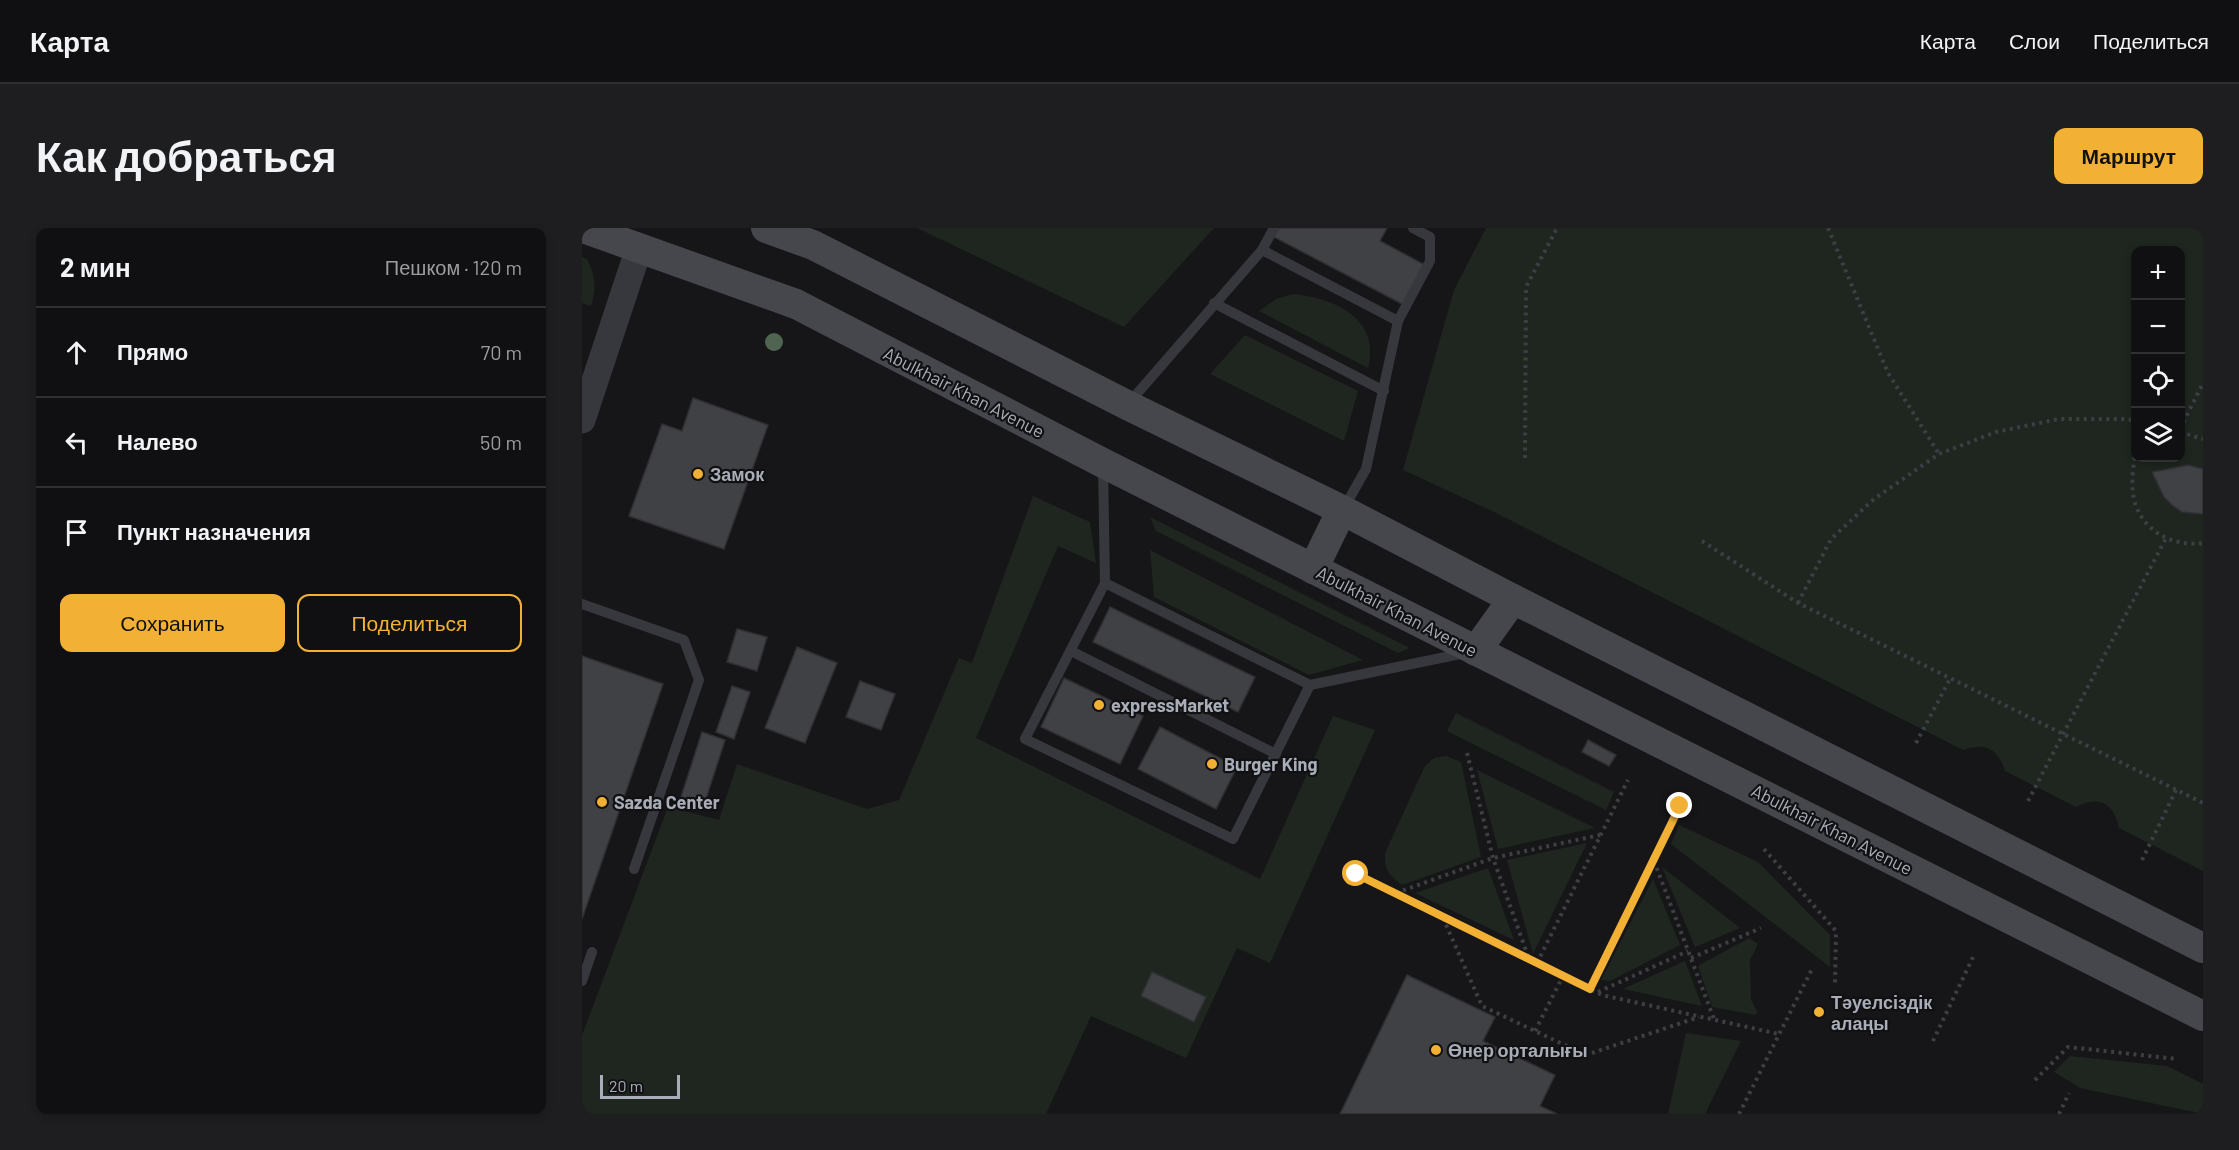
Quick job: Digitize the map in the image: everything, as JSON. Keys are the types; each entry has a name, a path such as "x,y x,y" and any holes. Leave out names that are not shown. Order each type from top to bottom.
{"main road":[{"name":"Abulkhair Khan Avenue","path":"583,228 642,238 796,304 1102,463 2203,1016"},
{"path":"766,228 813,245 1127,405 1342,510 2203,948"},
{"path":"1313,569 1342,510"},
{"path":"1476,651 1513,599"}],"street":[{"path":"582,420 642,238"}],"lane":[{"path":"1127,405 1262,250 1274,228"},
{"path":"1342,510 1366,469 1398,321 1430,261 1430,237 1413,228"},
{"path":"1262,250 1398,321"},
{"path":"1214,303 1384,391"},
{"path":"1102,463 1105,583 1025,739 1233,839 1310,685"},
{"path":"1105,583 1310,685 1476,651"},
{"path":"582,604 684,640 699,680 634,869"},
{"path":"1071,651 1276,754"},
{"path":"582,981 592,952"}],"path":[{"path":"1525,458 1526,287 1557,228"},
{"path":"1827,228 1888,373 1939,454"},
{"path":"2185,421 2203,383"},
{"path":"1798,603 1831,539 1874,499 1939,454 1996,432 2059,419 2131,420"},
{"path":"2185,432 2203,439"},
{"path":"2135,462 2133,485 2135,503 2147,525 2166,538 2193,544 2203,543"},
{"path":"2028,801 2166,538"},
{"path":"1702,541 1798,603 2203,803"},
{"path":"1916,743 1950,679"},
{"path":"1467,753 1493,858 1530,960"},
{"path":"1537,963 1628,780"},
{"path":"2142,860 2176,790"},
{"path":"1590,989 1680,806"},
{"path":"1395,893 1493,858 1600,835"},
{"path":"1764,849 1836,932 1835,982"},
{"path":"1653,860 1714,1019"},
{"path":"1356,874 1597,993 1779,1034"},
{"path":"1442,917 1482,1006 1586,1055 1700,1017"},
{"path":"1690,958 1761,928"},
{"path":"1597,993 1688,951"},
{"path":"1933,1041 1974,956"},
{"path":"1739,1114 1812,969"},
{"path":"1535,1031 1563,976"},
{"path":"2035,1080 2068,1047 2177,1059"},
{"path":"2060,1114 2069,1093"}],"shaded area":[{"path":"917,228 1214,228 1124,327"},
{"path":"1486,228 2203,228 2203,871 2119,828 2113,812 2104,804 2092,802 2076,807 2005,771 1999,757 1990,749 1978,747 1963,750 1492,511 1403,470 1454,290"},
{"path":"582,257 587,259 592,271 594,293 591,306 582,303"},
{"path":"1293,294 1324,300 1351,314 1368,336 1370,351 1368,368 1259,311 1276,299"},
{"path":"1245,335 1358,391 1344,441 1210,374"},
{"path":"1033,496 1090,522 1096,563 1058,546 976,738 1260,879 1333,716 1375,730 1270,963 1237,948 1186,1058 1091,1016 1046,1114 582,1114 582,1035 668,807 719,820 737,764 867,809 899,800 959,658 972,663"},
{"path":"1150,517 1410,648 1398,653 1156,531"},
{"path":"1150,550 1363,660 1309,675 1154,597"},
{"path":"1456,713 1614,792 1606,810 1447,731"},
{"path":"1446,756 1461,762 1481,857 1402,885 1388,872 1385,853 1425,766 1434,758"},
{"path":"1477,770 1595,828 1498,849"},
{"path":"1679,825 1758,862 1830,935 1830,967 1671,844"},
{"path":"1587,843 1533,954 1507,860"},
{"path":"1662,867 1740,928 1695,947"},
{"path":"1488,868 1514,940 1415,893"},
{"path":"1653,879 1680,945 1610,981 1601,980"},
{"path":"1749,938 1758,944 1750,960 1751,1000 1757,1011 1756,1015 1712,1007 1698,966"},
{"path":"1685,961 1702,1006 1623,989"},
{"path":"1686,1033 1741,1041 1705,1114 1668,1114"},
{"path":"2070,1056 2167,1066 2203,1084 2203,1114 2080,1088 2054,1072"}],"building":[{"path":"1279,228 1387,228 1380,241 1425,265 1404,305 1274,237"},
{"name":"Замок","path":"693,398 768,425 724,549 629,516 662,424 682,431"},
{"path":"2188,465 2203,469 2203,514 2182,512 2172,505 2164,497 2152,472"},
{"path":"1110,607 1255,677 1238,712 1093,642"},
{"path":"737,629 767,637 757,671 727,662"},
{"path":"797,647 837,663 805,743 765,728"},
{"name":"Sazda Center","path":"582,656 663,684 582,919"},
{"path":"1064,678 1143,716 1120,764 1041,727"},
{"path":"860,681 895,694 881,730 846,717"},
{"path":"732,686 750,692 734,739 716,732"},
{"path":"1160,727 1237,767 1216,809 1138,769"},
{"path":"702,732 725,740 704,805 681,797"},
{"path":"1588,740 1616,755 1609,766 1582,752"},
{"path":"1152,972 1206,997 1194,1022 1141,996"},
{"name":"Өнер орталығы","path":"1407,975 1495,1017 1483,1041 1555,1075 1540,1106 1557,1114 1340,1114"}],"place":[{"name":"Замок","path":"698,474"},
{"name":"expressMarket","path":"1099,705"},
{"name":"Burger King","path":"1212,764"},
{"name":"Sazda Center","path":"602,802"},
{"name":"Тәуелсіздік алаңы","path":"1819,1012"},
{"name":"Өнер орталығы","path":"1436,1050"}],"route":[{"path":"1356,874 1590,989 1680,806"}]}
